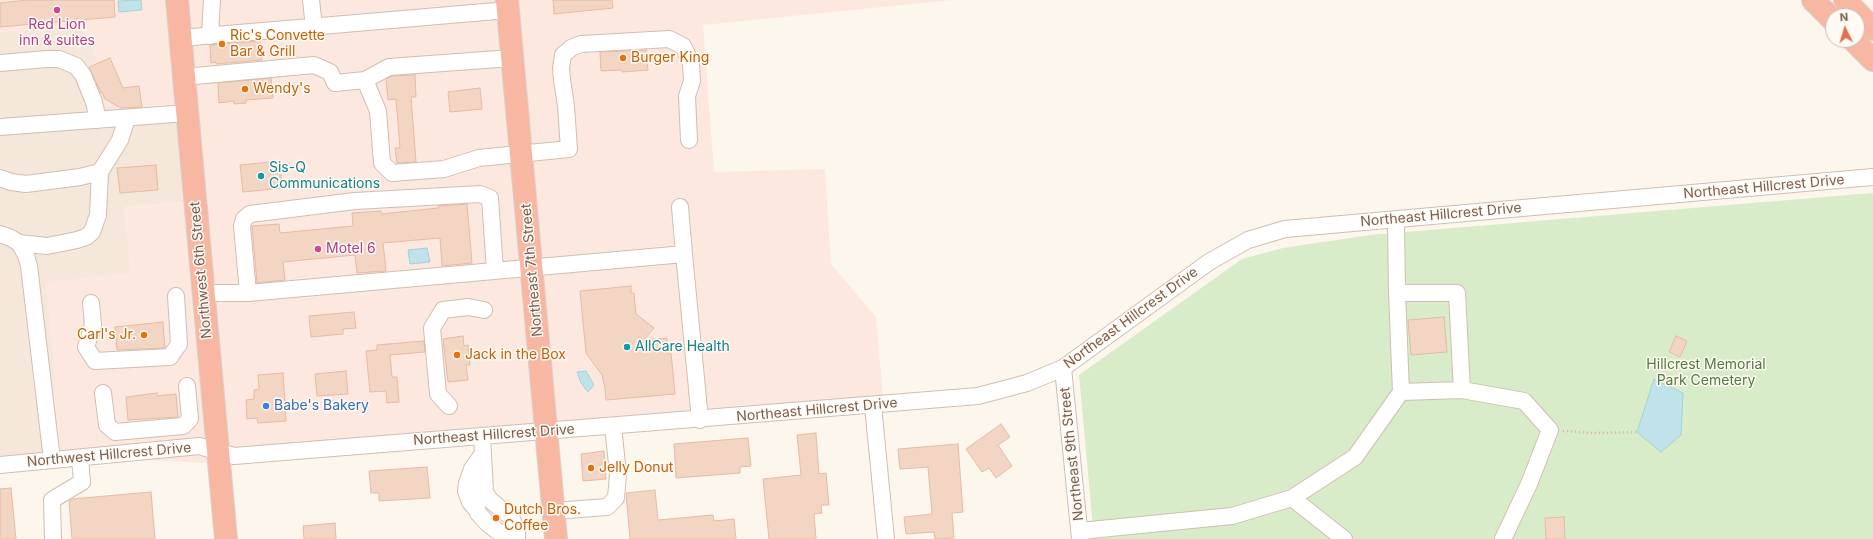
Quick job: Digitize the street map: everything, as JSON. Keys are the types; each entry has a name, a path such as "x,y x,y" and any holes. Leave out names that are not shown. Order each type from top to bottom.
{"highway":[{"name":"Northwest 6th Street","path":"177,0 226,539"},
{"path":"1813,0 1825,12"},
{"path":"1845,0 1873,29"},
{"name":"Northeast 7th Street","path":"507,5 556,539"},
{"path":"1861,48 1873,60"}],"street":[{"path":"210,36 212,0"},
{"path":"311,0 314,27"},
{"path":"180,38 314,27 507,5"},
{"path":"365,80 378,111 382,163 392,173 444,169 479,158 569,149 566,106 562,80 561,61 563,55 571,48 581,44 660,39 676,42 683,46 691,63 692,81 687,96 689,140"},
{"path":"0,63 47,58 69,62 76,66 83,75 94,102 98,120"},
{"path":"184,77 314,65 330,72 335,83 365,80 389,66 512,58"},
{"path":"0,127 187,113"},
{"path":"0,234 19,243 47,246 77,240 86,237 92,232 98,215 100,172 120,140 127,118"},
{"path":"0,178 10,182 26,184 80,177 100,172"},
{"name":"Northeast Hillcrest Drive","path":"217,451 234,456 700,420 978,396 1027,383 1063,368 1209,262 1248,240 1285,229 1873,177"},
{"path":"248,293 242,226 244,219 250,214 355,201 480,194 490,198 495,271"},
{"path":"680,207 700,420"},
{"path":"1080,535 1232,516 1292,498 1355,457 1401,392 1396,220"},
{"path":"19,243 26,255 29,266 52,460"},
{"path":"203,293 248,293 684,254"},
{"path":"1398,293 1457,293 1462,390"},
{"path":"91,303 93,325 86,347 95,361 170,357 178,344 176,296"},
{"path":"449,406 438,394 432,328 442,310 468,307 484,310"},
{"name":"Northeast 9th Street","path":"1063,368 1080,535"},
{"path":"104,393 107,425 115,432 183,426 190,419 187,386"},
{"path":"1401,392 1462,390 1524,401 1550,430 1529,484 1503,539"},
{"path":"873,406 886,539"},
{"path":"554,511 607,507 616,498 618,474 613,426"},
{"path":"482,436 484,492 490,500 511,517 517,530 517,539"},
{"name":"Northwest Hillcrest Drive","path":"0,465 199,446 217,451"},
{"path":"482,455 472,469 466,483 466,491 470,502 478,513 488,524 508,539"},
{"path":"53,539 52,500 82,482 80,458"},
{"path":"478,513 475,498 483,481"},
{"path":"1292,498 1344,539"}],"path":[{"path":"1550,430 1593,433 1637,432"}],"shaded area":[{"path":"0,0 952,0 703,25 714,172 825,169 831,264 876,317 883,397 539,427 204,463 57,455 50,379 55,378 46,282 131,273 124,207 183,202 176,104 120,110 104,102 83,67 97,60 81,24 0,32"},
{"path":"81,24 98,60 83,67 120,110 176,104 183,202 124,207 131,273 55,378 50,379 57,455 0,460 0,32"}],"green space":[{"name":"Hillcrest Memorial Park Cemetery","path":"1873,193 1873,539 1094,539 1079,375 1242,259 1283,248 1370,235"}],"water":[{"path":"141,0 142,10 119,12 118,1"},
{"path":"427,248 430,262 410,264 408,250"},
{"path":"586,371 594,385 588,392 581,383 577,372"},
{"path":"1654,379 1683,393 1681,435 1661,452 1637,432"}],"building":[{"name":"Red Lion inn & suites","path":"28,0 114,0 115,17 0,27 0,3"},
{"path":"553,0 612,0 613,8 554,14"},
{"path":"260,41 262,60 216,64 216,62 211,63 210,45"},
{"name":"Burger King","path":"646,50 648,70 622,72 622,70 601,71 600,52"},
{"path":"110,58 123,88 139,86 142,107 121,108 105,99 102,92 101,93 89,67"},
{"path":"415,75 416,97 411,97 416,162 397,163 395,148 400,148 396,99 388,100 386,79 392,76"},
{"name":"Wendy's","path":"271,78 273,98 246,100 246,103 234,104 234,101 219,103 218,83"},
{"path":"480,88 482,109 450,112 448,92"},
{"name":"Sis-Q Communications","path":"280,161 282,188 243,192 240,165"},
{"path":"156,165 158,190 120,193 117,168"},
{"name":"Motel 6","path":"467,204 472,263 442,266 440,238 383,243 386,271 357,273 355,255 283,262 285,280 257,283 252,226 279,224 280,233 353,226 352,213 381,211 381,214 438,208 438,206"},
{"name":"AllCare Health","path":"631,286 631,293 634,293 636,314 654,328 644,340 667,338 668,353 671,353 675,394 606,400 602,375 586,353 580,291"},
{"path":"354,312 356,328 343,329 343,334 311,337 309,316"},
{"path":"1444,317 1447,352 1411,355 1408,320"},
{"path":"163,322 165,348 117,350 115,327"},
{"name":"Jack in the Box","path":"463,336 464,346 468,345 470,365 466,365 468,380 448,382 443,339"},
{"path":"1676,336 1687,341 1680,357 1669,352"},
{"path":"424,341 425,352 390,355 392,377 397,377 399,402 387,403 386,391 370,392 366,351 377,350 377,345"},
{"path":"346,371 348,394 317,396 315,374"},
{"path":"283,373 286,421 258,423 257,418 247,419 246,400 254,399 254,390 259,389 258,375"},
{"path":"157,393 157,396 176,394 178,417 128,420 126,397"},
{"path":"1001,424 1010,437 998,445 1012,466 996,478 989,468 982,472 966,449"},
{"path":"816,433 819,474 826,473 829,505 821,505 822,513 814,514 816,539 769,539 763,479 801,475 797,435"},
{"path":"748,438 751,466 740,467 740,473 676,478 674,444"},
{"path":"958,444 963,512 952,513 954,538 935,539 934,532 906,534 904,517 932,514 928,467 900,469 898,449"},
{"path":"604,451 606,479 583,481 581,454"},
{"path":"427,467 430,498 379,501 379,493 371,493 369,471"},
{"path":"11,488 16,539 0,539 0,489"},
{"path":"655,490 658,520 713,515 714,521 734,519 736,539 630,539 626,493"},
{"path":"151,492 155,539 72,539 69,501 72,499"},
{"path":"1564,517 1565,539 1546,539 1545,518"},
{"path":"335,523 336,539 304,539 303,526"}],"place":[{"name":"Red Lion inn & suites","path":"57,10"},
{"name":"Ric's Convette Bar & Grill","path":"222,44"},
{"name":"Burger King","path":"623,58"},
{"name":"Wendy's","path":"245,89"},
{"name":"Sis-Q Communications","path":"261,176"},
{"name":"Motel 6","path":"318,249"},
{"name":"Carl's Jr.","path":"144,335"},
{"name":"AllCare Health","path":"627,347"},
{"name":"Jack in the Box","path":"457,355"},
{"name":"Babe's Bakery","path":"266,406"},
{"name":"Jelly Donut","path":"591,468"},
{"name":"Dutch Bros. Coffee","path":"496,518"}]}
